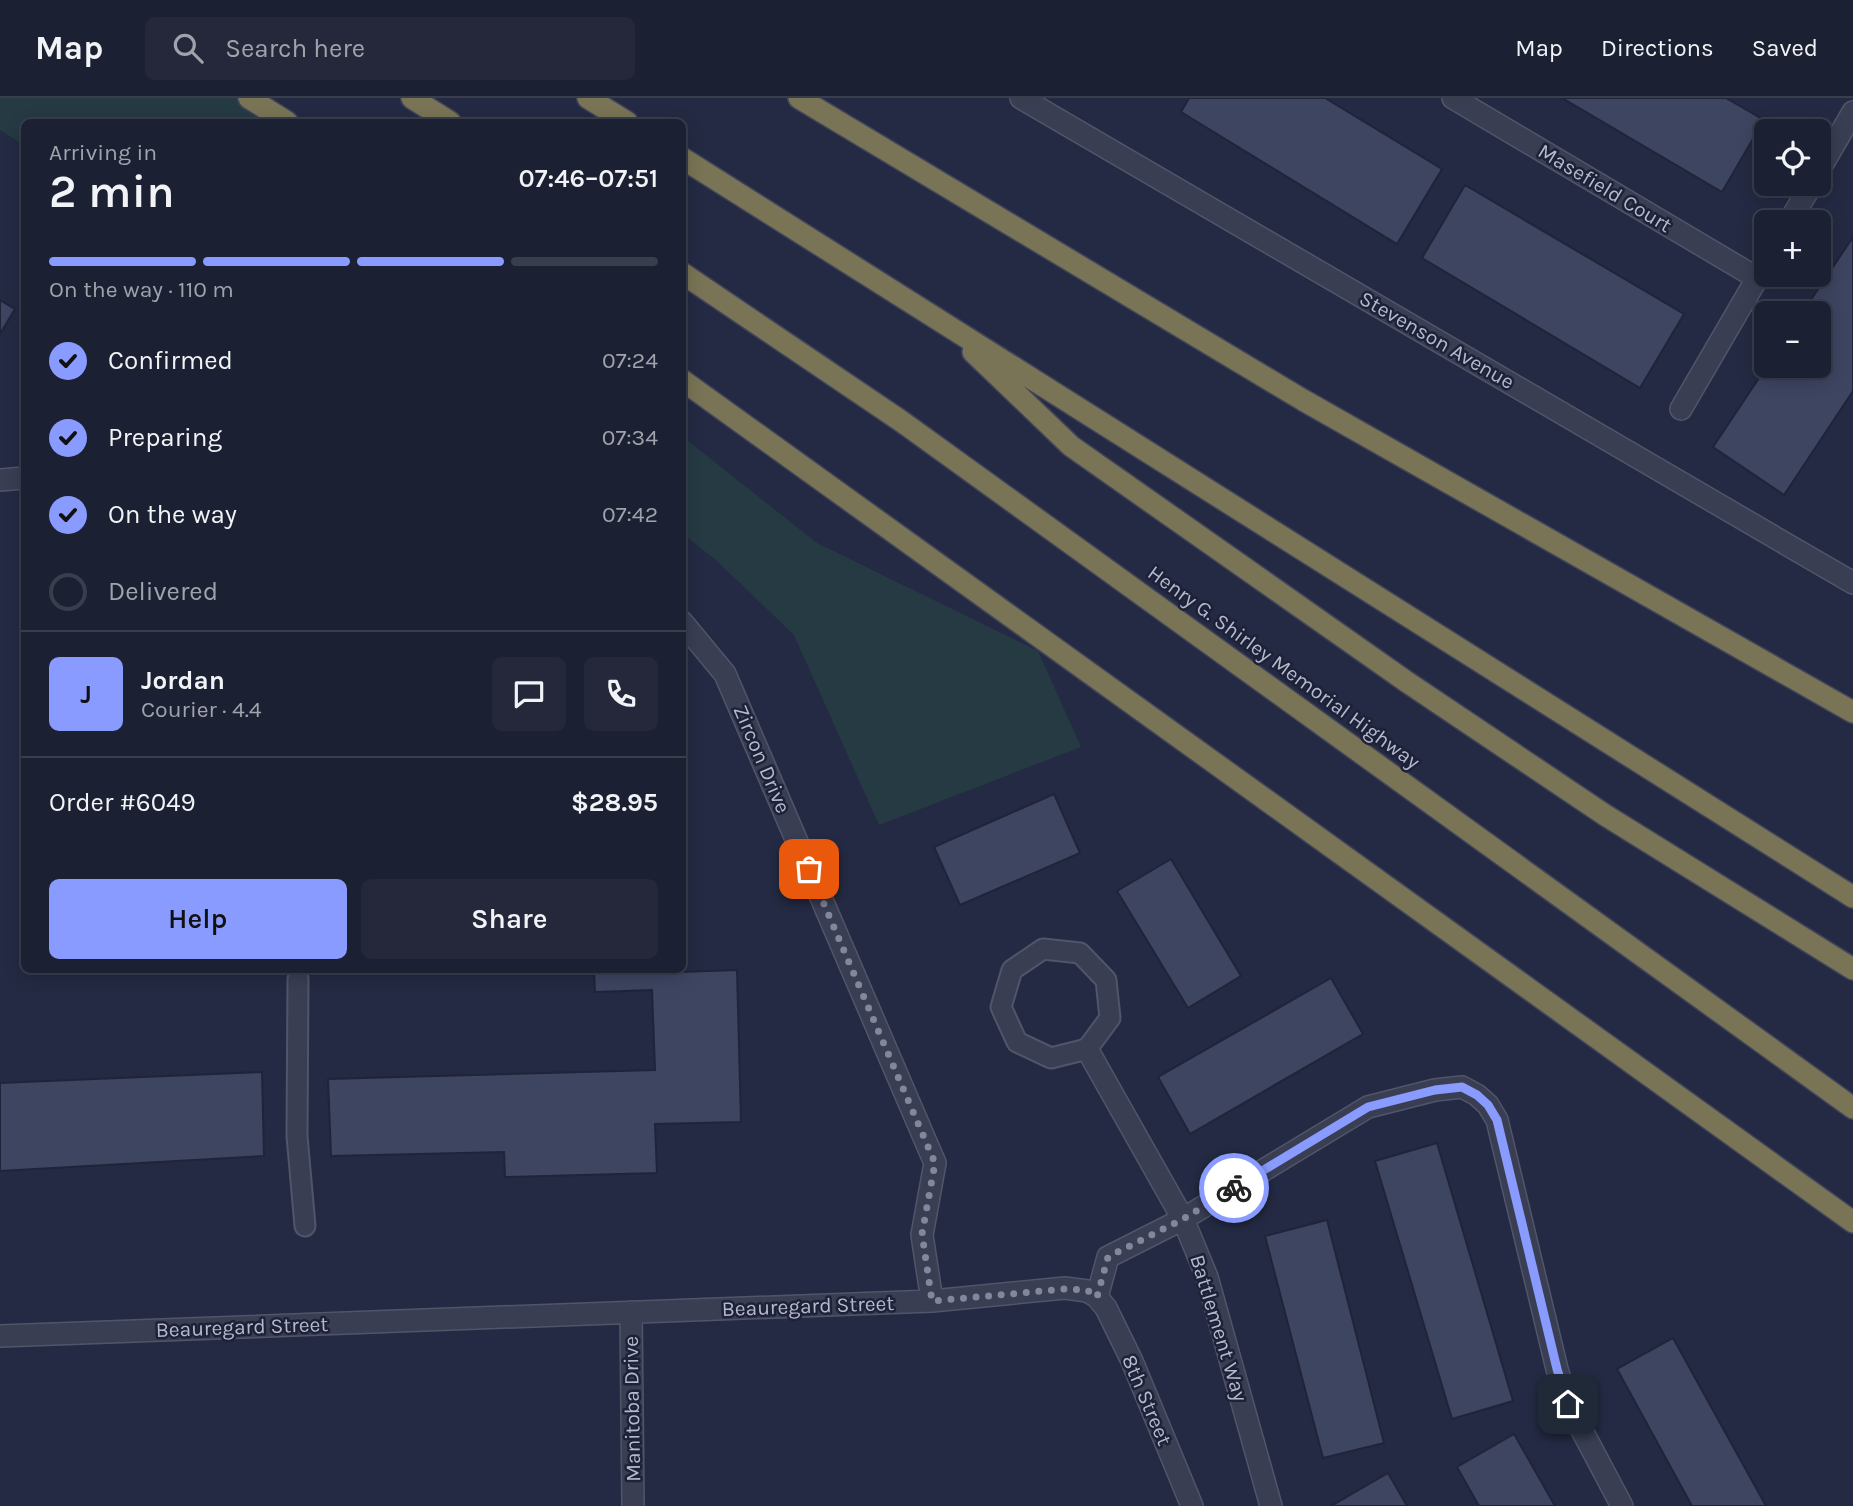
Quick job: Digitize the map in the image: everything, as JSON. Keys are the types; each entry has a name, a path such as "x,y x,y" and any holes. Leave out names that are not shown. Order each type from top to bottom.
{"highway":[{"path":"249,98 282,119"},
{"path":"412,98 445,119"},
{"path":"588,98 622,119"},
{"path":"799,98 1303,400 1853,712"},
{"path":"686,161 1853,897"},
{"name":"Henry G. Shirley Memorial Highway","path":"686,276 913,429 1853,1108"},
{"path":"941,322 1071,446 1407,682 1594,807 1853,969"},
{"path":"686,383 1853,1222"}],"street":[{"name":"Stevenson Avenue","path":"1021,98 1853,583"},
{"name":"Masefield Court","path":"1453,98 1754,267"},
{"path":"1831,150 1853,112"},
{"path":"1681,409 1754,283"},
{"path":"0,480 21,478"},
{"name":"Zircon Drive","path":"686,627 725,674 935,1163 922,1234 932,1301"},
{"name":"Battlement Way","path":"1087,1049 1183,1219 1207,1277 1271,1506"},
{"path":"1097,1297 1108,1257 1183,1219 1368,1107 1435,1090 1462,1087 1488,1105 1497,1120 1557,1369 1568,1404 1622,1506"},
{"name":"Beauregard Street","path":"0,1336 932,1301 1065,1289 1087,1290 1097,1297"},
{"name":"8th Street","path":"1097,1297 1107,1308 1132,1361 1192,1506"},
{"name":"Manitoba Drive","path":"631,1312 633,1506"}],"lane":[{"path":"1043,949 1080,953 1106,980 1110,1018 1087,1049 1051,1058 1017,1041 1011,1030 1001,1007 1012,970 1043,949"},
{"path":"298,979 297,1136 305,1226"}],"shaded area":[{"path":"0,98 258,98 288,119 21,119 21,143 0,130"},
{"path":"686,439 817,543 1038,651 1081,747 879,825 794,635 717,561 686,536"}],"building":[{"path":"1189,98 1325,98 1442,169 1397,244 1181,112"},
{"path":"1562,98 1726,98 1762,119 1754,119 1754,137 1722,192"},
{"path":"1465,185 1684,314 1640,388 1422,258"},
{"path":"1853,237 1853,391 1784,495 1713,447 1759,378 1831,378 1831,301 1810,301 1819,287 1831,287 1831,270"},
{"path":"0,300 15,309 0,334"},
{"path":"1054,794 1080,853 960,905 934,847"},
{"path":"1171,859 1241,976 1188,1008 1117,891"},
{"path":"737,970 741,1122 655,1124 657,1173 505,1177 504,1152 331,1156 328,1079 655,1070 652,990 595,992 594,973"},
{"path":"1331,978 1363,1034 1190,1134 1158,1077"},
{"path":"262,1072 264,1156 0,1171 0,1083"},
{"path":"1437,1143 1513,1401 1452,1419 1375,1161"},
{"path":"1327,1220 1384,1443 1323,1458 1265,1236"},
{"path":"1673,1338 1766,1506 1692,1506 1617,1369"},
{"path":"1514,1434 1555,1506 1479,1506 1457,1467"},
{"path":"1388,1473 1407,1506 1331,1506"}],"way so far":[{"path":"809,869 935,1163 922,1234 932,1301 1065,1289 1087,1290 1097,1297 1108,1257 1183,1219 1234,1188"}],"route":[{"path":"1234,1188 1368,1107 1435,1090 1462,1087 1477,1095 1488,1105 1497,1120 1557,1369 1568,1404"}]}
